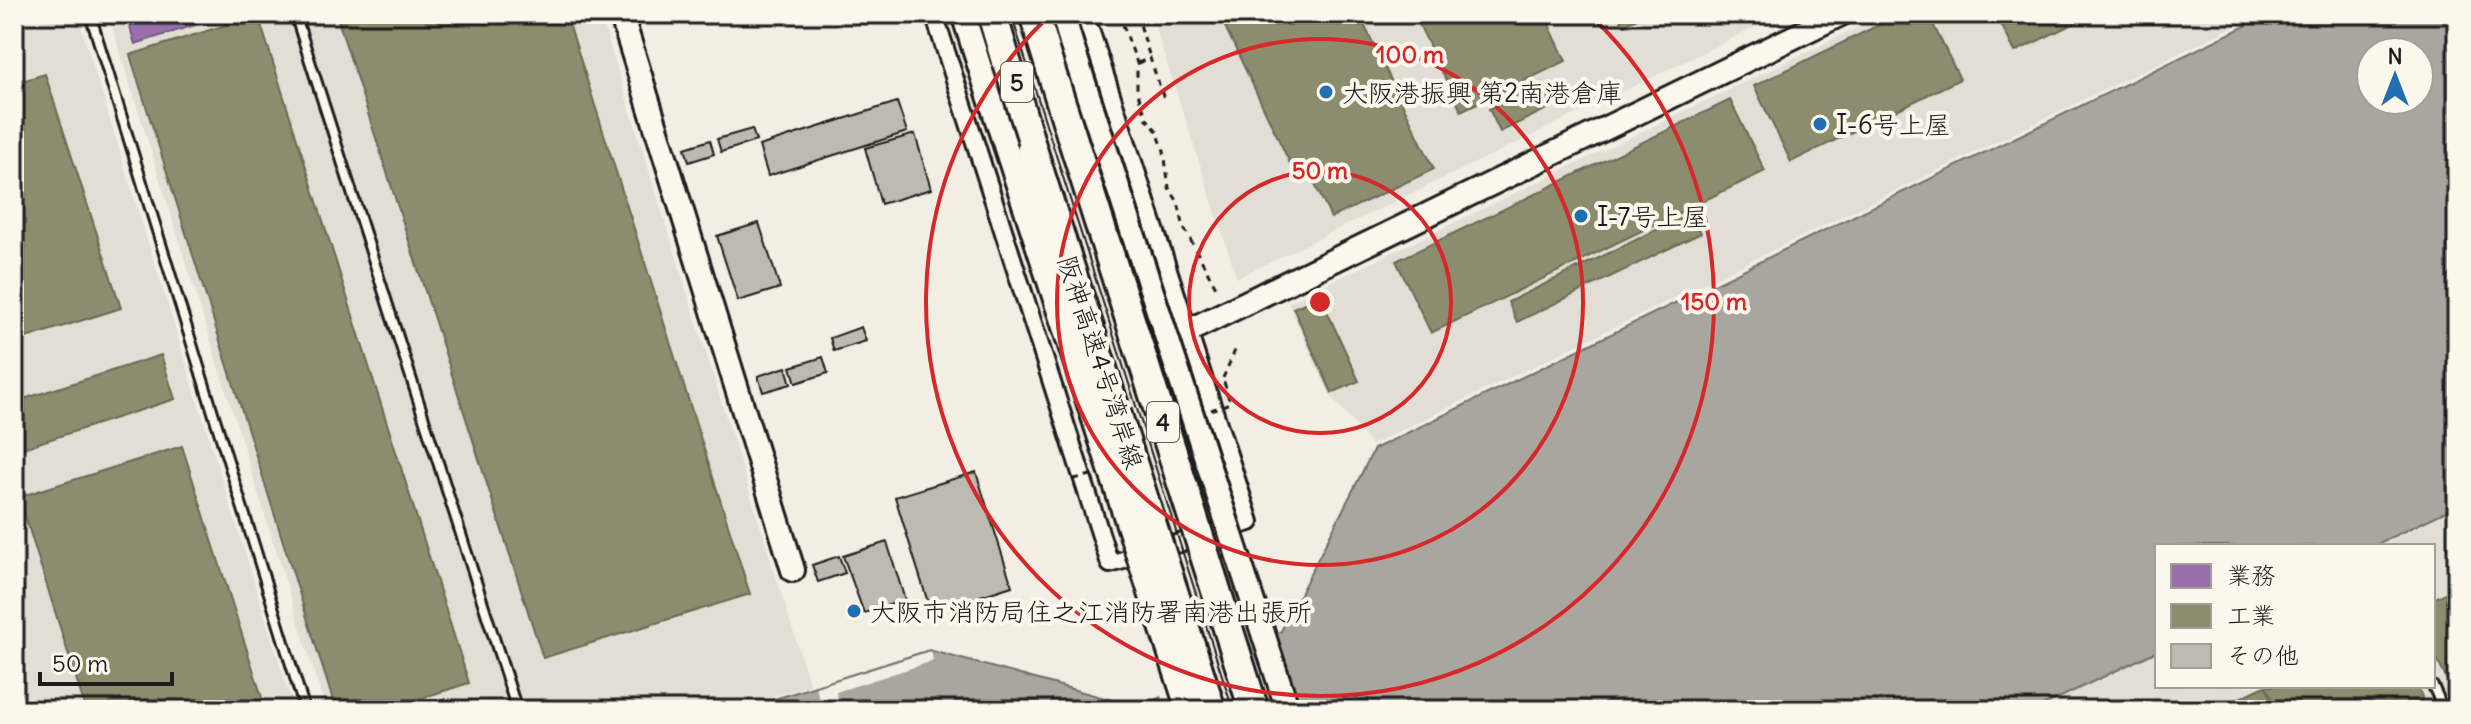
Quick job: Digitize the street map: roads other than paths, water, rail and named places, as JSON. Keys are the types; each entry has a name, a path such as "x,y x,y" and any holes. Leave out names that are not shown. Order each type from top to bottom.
{"highway":[{"name":"阪神高速4号湾岸線","path":"992,14 1211,710"},
{"name":"5","path":"1003,14 1032,149"},
{"name":"5","path":"1034,14 1071,134"},
{"name":"阪神高速4号湾岸線","path":"1041,14 1071,134 1254,710"}],"street":[{"path":"621,14 793,570"},
{"path":"934,14 1110,564 1250,522 1085,14"},
{"path":"963,14 1188,710"},
{"path":"1063,14 1288,710"},
{"path":"1190,330 1841,14"}],"lane":[{"path":"90,14 305,710"},
{"path":"295,14 517,710"},
{"path":"2434,688 2444,710"}],"tram line":[{"path":"1011,14 1233,710"}],"place":[{"name":"大阪港振興 第2南港倉庫","path":"1326,92"},
{"name":"I-6号上屋","path":"1820,124"},
{"name":"I-7号上屋","path":"1581,216"},
{"name":"大阪市消防局住之江消防署南港出張所","path":"854,611"}]}
